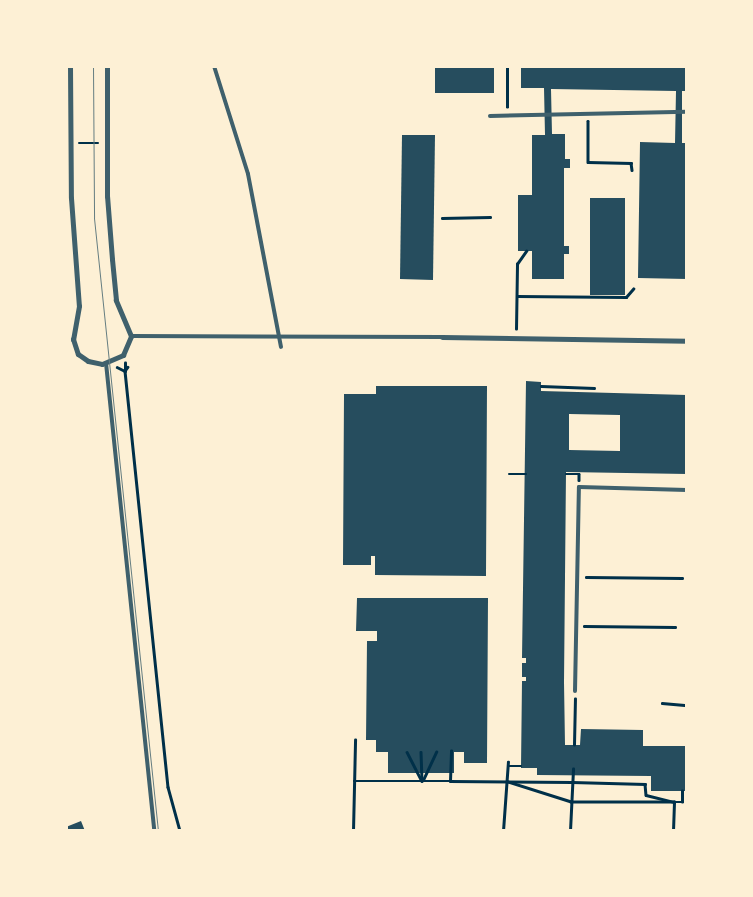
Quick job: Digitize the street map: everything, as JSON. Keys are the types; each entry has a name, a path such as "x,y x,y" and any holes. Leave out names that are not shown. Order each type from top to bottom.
{"street":[{"path":"70,66 68,98 70,154 79,287 73,339 78,354 88,361 106,363 123,356 131,336 116,300 107,196 107,66"},
{"path":"442,337 687,341"}],"lane":[{"path":"214,66 248,174 281,347"},
{"path":"490,116 687,112"},
{"path":"131,336 442,337"},
{"path":"106,363 154,831"},
{"path":"575,691 579,486 687,490"}],"path":[{"path":"507,66 507,116"},
{"path":"588,114 588,162 631,163 632,170"},
{"path":"70,154 78,154 78,143 99,143 99,133 107,133"},
{"path":"442,218 490,217"},
{"path":"516,338 517,264 526,251"},
{"path":"517,296 626,297 633,289"},
{"path":"128,367 125,371 126,389 168,788 180,831"},
{"path":"541,386 594,388"},
{"path":"117,389 126,389"},
{"path":"509,474 526,474"},
{"path":"578,577 682,578"},
{"path":"577,625 674,628"},
{"path":"662,703 687,704"},
{"path":"574,745 575,711"},
{"path":"353,831 355,740"},
{"path":"450,781 451,751"},
{"path":"407,752 422,782"},
{"path":"421,752 422,782"},
{"path":"422,782 436,752"},
{"path":"503,831 508,762"},
{"path":"508,766 521,766"},
{"path":"570,831 573,769"},
{"path":"354,781 646,784 646,795 674,802"},
{"path":"508,782 571,802 682,802 682,791"},
{"path":"673,831 674,802"}],"building":[{"path":"435,66 494,66 494,93 435,93"},
{"path":"521,66 687,66 687,91 682,91 682,143 687,143 687,279 638,278 640,142 675,143 676,91 551,89 552,134 565,134 565,159 570,159 570,168 564,168 564,246 569,246 569,254 564,254 564,279 532,279 532,251 518,251 518,195 532,195 532,135 545,135 544,88 521,88"},
{"path":"402,135 435,135 433,280 400,279"},
{"path":"590,198 625,198 625,295 590,295"},
{"path":"526,381 541,382 541,391 687,395 687,474 566,472 564,682 565,745 580,745 581,729 643,730 643,746 687,746 687,791 651,791 651,776 537,775 537,768 521,768 522,681 526,681 526,677 522,677 522,663 526,663 526,658 522,658","holes":["569,414 620,415 620,451 569,450"]},
{"path":"376,386 487,386 486,576 375,575 375,556 371,556 371,565 343,565 344,394 376,394"},
{"path":"357,598 488,598 487,763 464,763 464,752 454,752 454,773 388,773 388,752 376,752 376,740 366,740 367,641 377,641 377,631 356,631"},
{"path":"81,821 85,831 66,831 66,827"}],"tram line":[{"path":"93,66 94,218 158,831"}]}
